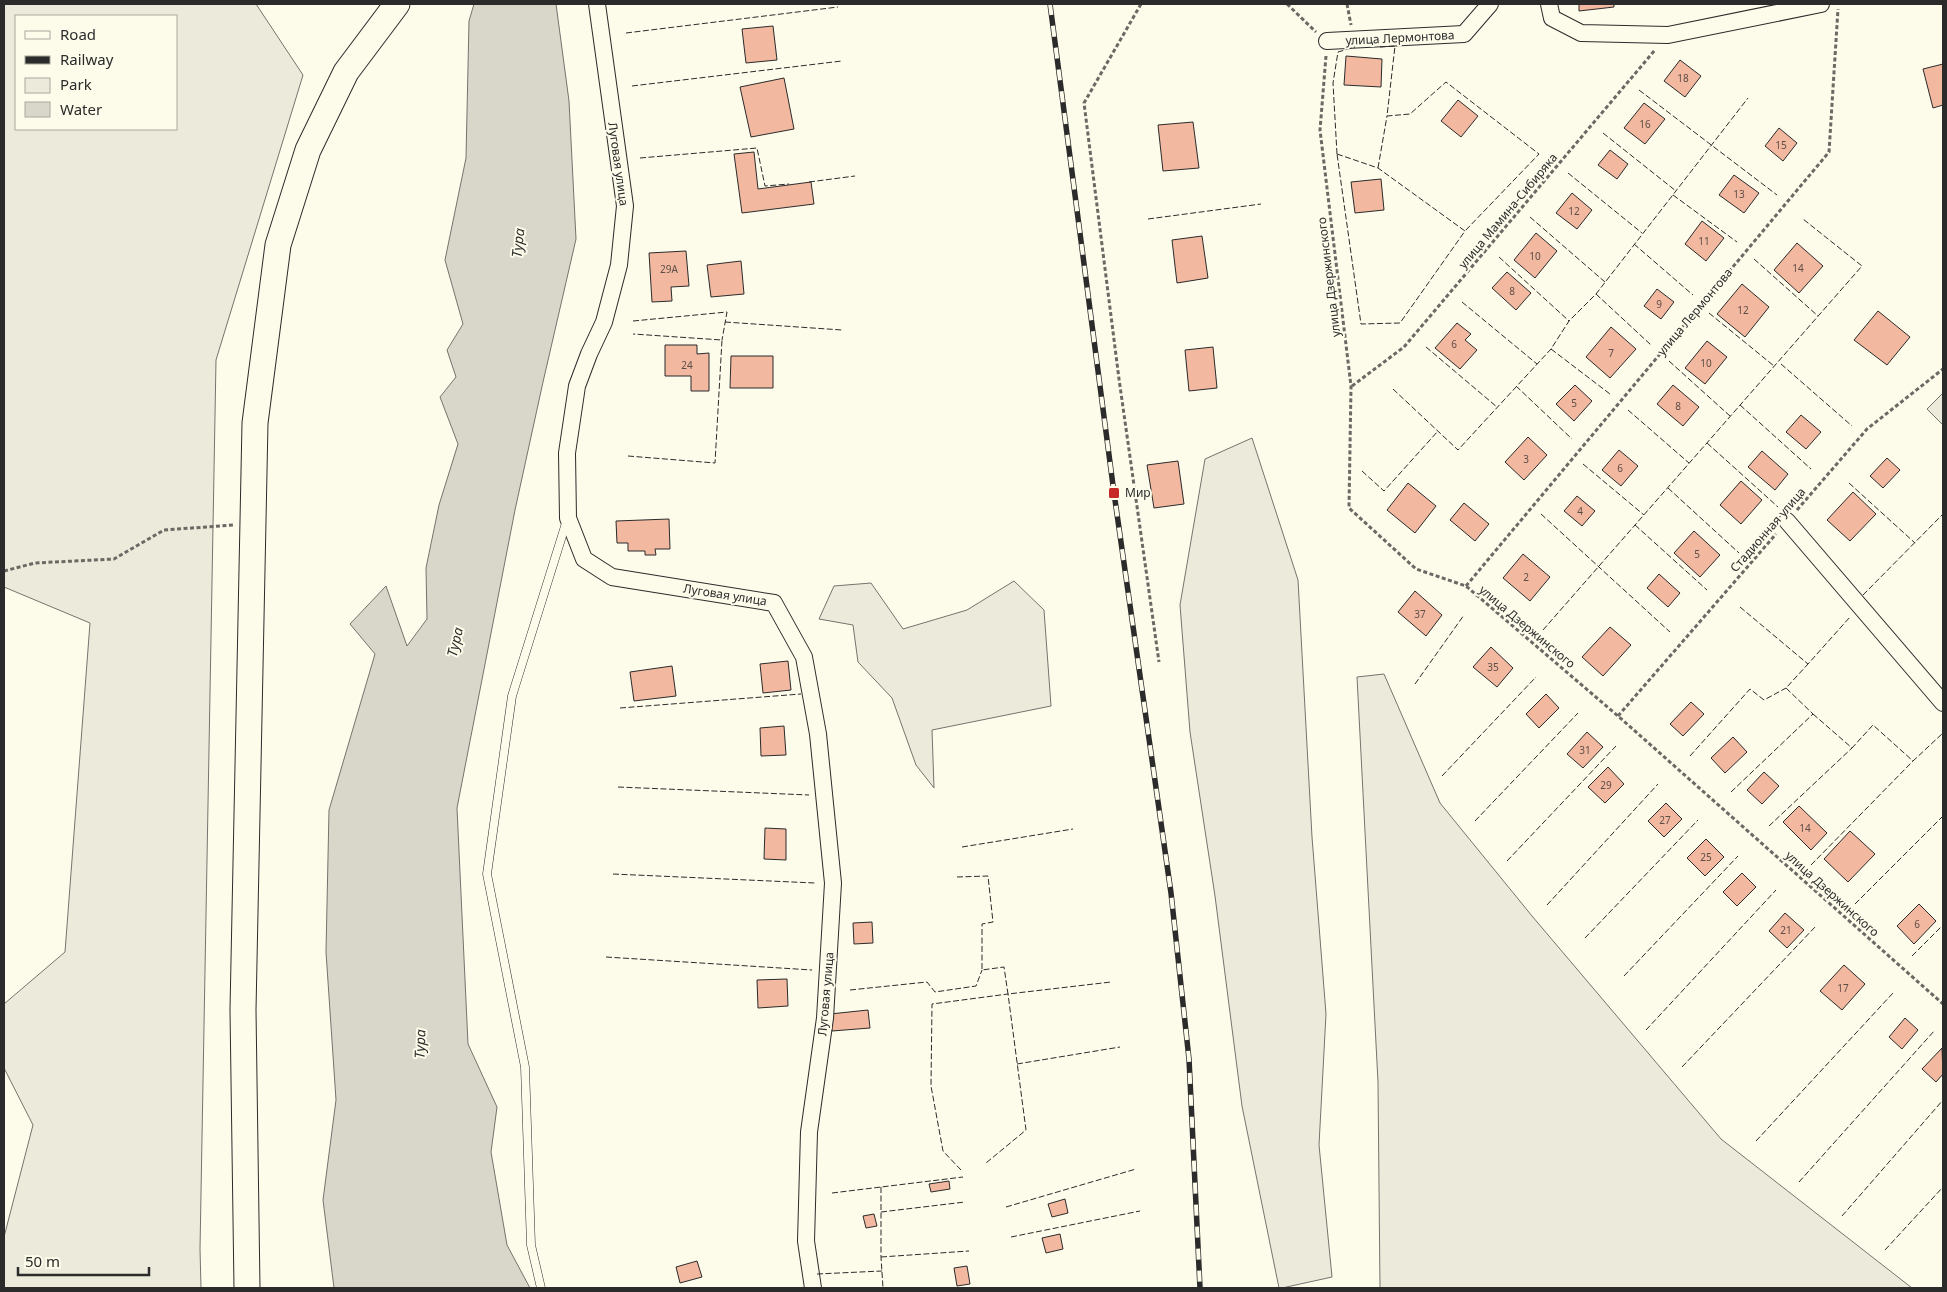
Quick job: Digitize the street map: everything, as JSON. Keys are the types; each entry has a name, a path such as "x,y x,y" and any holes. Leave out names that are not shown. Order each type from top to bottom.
{"main road":[{"path":"246,1288 243,1010 255,423 278,245 308,150 346,72 390,12"}],"street":[{"name":"Луговая улица","path":"597,4 625,206 619,265 606,313 577,386 567,453 568,518 584,559 612,577 774,603 804,657 818,734 833,883 825,1018 809,1132 806,1241 812,1288"},
{"name":"улица Лермонтова","path":"1327,41 1464,34 1490,4"},
{"path":"1549,4 1552,18 1582,33 1668,35 1769,9 1821,4"},
{"path":"1787,522 1942,703"}],"lane":[{"path":"541,1288 531,1246 525,1067 487,874 512,696 568,518"}],"path":[{"path":"1141,4 1084,103 1119,379 1158,662"},
{"path":"1287,4 1327,41"},
{"name":"улица Лермонтова","path":"1466,586 1829,152 1838,4"},
{"name":"улица Мамина-Сибиряка","path":"1351,386 1404,347 1668,35"},
{"name":"улица Дзержинского","path":"1327,41 1320,130 1351,386 1348,508 1416,568 1466,586 1618,716 1943,1004"},
{"name":"Стадионная улица","path":"1618,716 1867,429 1943,369"},
{"path":"4,571 35,564 114,559 164,530 252,524"}],"green space":[{"path":"4,4 256,4 303,75 216,360 200,1249 201,1288 4,1288 4,1237 33,1125 4,1068 4,1004 65,952 90,623 4,587"},
{"path":"1943,393 1943,425 1927,409"},
{"path":"1252,438 1298,580 1312,837 1326,1014 1319,1145 1332,1277 1282,1288 1279,1288 1242,1106 1215,896 1190,732 1180,605 1205,459"},
{"path":"1014,581 1044,610 1051,706 932,730 934,788 916,765 892,698 858,662 853,625 819,619 834,586 871,583 903,629 967,610"},
{"path":"1384,674 1440,803 1532,916 1721,1139 1912,1288 1380,1288 1378,1082 1357,677"}],"water":[{"name":"Тура","path":"474,4 556,4 569,101 576,239 515,510 457,808 468,1044 497,1107 491,1152 507,1245 530,1288 334,1288 323,1200 336,1100 326,952 329,810 375,654 350,624 386,586 407,646 427,619 426,568 439,505 458,444 440,397 456,377 447,350 463,324 445,260 466,158 469,21"}],"building":[{"path":"1579,4 1614,4 1614,7 1579,11"},
{"path":"773,26 777,60 746,63 742,29"},
{"path":"1346,56 1382,59 1381,87 1344,85"},
{"path":"1680,60 1701,76 1685,97 1664,81"},
{"path":"1943,64 1943,105 1933,108 1923,69"},
{"path":"784,78 794,129 751,137 740,87"},
{"path":"1458,100 1478,116 1461,137 1441,121"},
{"path":"1644,103 1665,119 1645,144 1624,128"},
{"path":"1193,122 1199,168 1163,171 1158,125"},
{"path":"1779,128 1797,143 1783,161 1765,146"},
{"path":"1610,150 1628,164 1617,179 1598,165"},
{"path":"754,152 758,189 811,182 814,204 742,213 734,154"},
{"path":"1734,175 1759,193 1744,213 1719,195"},
{"path":"1381,179 1384,210 1355,213 1351,182"},
{"path":"1572,193 1592,210 1577,229 1556,213"},
{"path":"1702,221 1724,238 1706,261 1685,244"},
{"path":"1536,233 1557,251 1535,278 1514,260"},
{"path":"1202,236 1208,278 1177,283 1172,240"},
{"path":"1797,243 1823,266 1799,293 1774,270"},
{"path":"686,251 689,286 671,287 672,301 652,302 649,253"},
{"path":"741,261 744,294 711,297 707,265"},
{"path":"1507,272 1531,293 1516,310 1492,288"},
{"path":"1742,284 1769,307 1745,337 1717,314"},
{"path":"1657,289 1674,302 1661,319 1644,306"},
{"path":"1878,311 1910,337 1887,365 1854,340"},
{"path":"1457,323 1471,334 1465,340 1477,350 1460,369 1435,348"},
{"path":"1611,327 1636,349 1610,378 1586,357"},
{"path":"1707,341 1727,357 1705,384 1685,368"},
{"path":"665,345 697,345 697,354 709,353 709,391 691,391 691,376 665,376"},
{"path":"1213,347 1217,388 1189,391 1185,350"},
{"path":"731,356 773,356 773,388 730,388"},
{"path":"1575,385 1592,401 1574,421 1556,404"},
{"path":"1673,385 1699,407 1683,426 1657,404"},
{"path":"1801,415 1821,432 1806,449 1786,432"},
{"path":"1528,437 1547,455 1524,480 1505,462"},
{"path":"1619,450 1638,466 1621,486 1602,470"},
{"path":"1762,451 1788,474 1775,490 1748,467"},
{"path":"1887,458 1900,470 1883,488 1870,476"},
{"path":"1178,461 1184,504 1154,508 1147,465"},
{"path":"1741,481 1762,500 1741,524 1720,505"},
{"path":"1408,483 1436,506 1415,533 1387,510"},
{"path":"1853,492 1876,514 1850,541 1827,520"},
{"path":"1577,496 1595,511 1582,526 1564,511"},
{"path":"1464,503 1489,524 1475,541 1450,520"},
{"path":"669,519 670,549 655,549 656,555 645,555 645,551 628,551 628,543 617,543 616,521"},
{"path":"1694,531 1720,555 1700,577 1674,553"},
{"path":"1523,554 1550,577 1530,601 1503,578"},
{"path":"1659,574 1680,593 1668,607 1647,588"},
{"path":"1415,591 1442,615 1426,636 1398,612"},
{"path":"1610,627 1631,645 1603,676 1582,657"},
{"path":"1491,647 1513,668 1497,687 1473,667"},
{"path":"788,661 791,690 763,693 760,664"},
{"path":"672,666 676,696 634,701 630,672"},
{"path":"1546,694 1559,708 1539,728 1526,714"},
{"path":"1691,702 1704,714 1683,736 1670,724"},
{"path":"784,726 786,755 761,756 760,728"},
{"path":"1587,732 1603,747 1583,768 1567,754"},
{"path":"1733,737 1747,752 1725,773 1711,758"},
{"path":"1608,767 1624,784 1605,803 1588,787"},
{"path":"1764,772 1779,786 1762,804 1747,790"},
{"path":"1666,803 1682,819 1664,837 1648,821"},
{"path":"1799,806 1827,833 1811,850 1783,822"},
{"path":"765,828 786,829 786,860 764,859"},
{"path":"1850,831 1875,854 1848,882 1824,859"},
{"path":"1706,839 1724,857 1705,876 1687,858"},
{"path":"1742,873 1756,887 1737,906 1723,892"},
{"path":"1919,904 1936,921 1914,944 1897,926"},
{"path":"1785,913 1804,930 1787,948 1769,931"},
{"path":"872,922 873,943 854,944 853,923"},
{"path":"1844,965 1865,984 1842,1010 1820,991"},
{"path":"787,979 788,1006 758,1008 757,980"},
{"path":"868,1010 870,1028 832,1031 830,1014"},
{"path":"1905,1018 1918,1030 1902,1049 1889,1037"},
{"path":"1942,1048 1943,1074 1936,1082 1922,1069"},
{"path":"949,1181 950,1189 931,1192 929,1184"},
{"path":"1065,1199 1068,1213 1052,1217 1048,1204"},
{"path":"874,1214 877,1226 866,1228 863,1216"},
{"path":"1060,1234 1063,1249 1046,1253 1042,1238"},
{"path":"697,1261 702,1277 680,1283 676,1267"},
{"path":"967,1266 970,1284 957,1286 954,1268"}],"railway":[{"path":"1050,4 1114,493 1171,893 1189,1059 1200,1288"}],"fence":[{"path":"626,33 838,7"},
{"path":"1380,47 1395,46 1387,116 1410,114 1446,82 1539,154 1465,231"},
{"path":"1337,154 1333,83 1338,52 1355,47"},
{"path":"632,86 842,61"},
{"path":"1639,90 1777,195"},
{"path":"1393,389 1458,450 1551,349 1569,321 1596,294 1748,98"},
{"path":"1378,168 1387,116"},
{"path":"1603,133 1676,191"},
{"path":"640,158 757,148 765,186 789,184"},
{"path":"1337,154 1378,168 1465,231 1400,323 1361,324 1337,154"},
{"path":"1568,173 1642,233"},
{"path":"809,182 855,176"},
{"path":"1673,195 1737,242"},
{"path":"1148,219 1261,204"},
{"path":"1530,217 1605,282"},
{"path":"1543,630 1862,266 1803,219"},
{"path":"1634,244 1693,295"},
{"path":"1499,257 1569,321"},
{"path":"1754,259 1818,316"},
{"path":"1596,294 1651,345"},
{"path":"1462,302 1537,364"},
{"path":"633,321 727,312 722,340"},
{"path":"1709,313 1774,366"},
{"path":"725,322 842,330"},
{"path":"628,456 715,463 722,340 633,334"},
{"path":"1426,347 1497,407"},
{"path":"1551,349 1610,394"},
{"path":"1669,361 1730,416"},
{"path":"1781,364 1852,426"},
{"path":"1516,386 1572,439"},
{"path":"1740,405 1811,469"},
{"path":"1628,410 1689,463"},
{"path":"1362,471 1384,491 1438,431"},
{"path":"1707,443 1778,507"},
{"path":"1583,464 1644,515"},
{"path":"1849,483 1915,543"},
{"path":"1668,488 1739,553"},
{"path":"1541,514 1670,632"},
{"path":"1863,595 1943,514"},
{"path":"1635,525 1707,590"},
{"path":"1740,607 1808,664 1850,617"},
{"path":"1415,684 1464,615"},
{"path":"1731,792 1813,714 1786,688 1808,664"},
{"path":"1442,776 1536,677"},
{"path":"1690,756 1750,689 1764,700 1786,688"},
{"path":"620,708 801,694"},
{"path":"1475,821 1578,713"},
{"path":"1813,714 1852,748 1873,725 1913,761 1943,733"},
{"path":"1507,861 1616,746"},
{"path":"1769,826 1852,748"},
{"path":"1811,865 1913,761"},
{"path":"1547,905 1658,784"},
{"path":"618,787 809,795"},
{"path":"1855,904 1943,816"},
{"path":"1585,938 1698,820"},
{"path":"962,847 1073,829"},
{"path":"1624,976 1738,856"},
{"path":"613,874 815,883"},
{"path":"957,877 988,876 993,922 982,924 982,970 1004,967 1008,994 1111,982"},
{"path":"1646,1030 1776,890"},
{"path":"1912,956 1943,925"},
{"path":"1682,1067 1816,926"},
{"path":"606,957 812,970"},
{"path":"850,990 927,982 935,992 976,986 982,970"},
{"path":"1756,1141 1893,993"},
{"path":"961,1170 943,1151 931,1086 932,1004 1008,994 1026,1130 986,1163"},
{"path":"1799,1182 1935,1030"},
{"path":"1017,1064 1120,1047"},
{"path":"1842,1216 1943,1100"},
{"path":"1006,1207 1136,1169"},
{"path":"832,1193 963,1177"},
{"path":"881,1187 883,1288"},
{"path":"1885,1250 1943,1187"},
{"path":"881,1212 965,1202"},
{"path":"1011,1237 1140,1211"},
{"path":"881,1257 969,1251"},
{"path":"817,1274 882,1271"},
{"path":"968,1288 973,1288"}],"place":[{"name":"Мир","path":"1114,493"}]}
